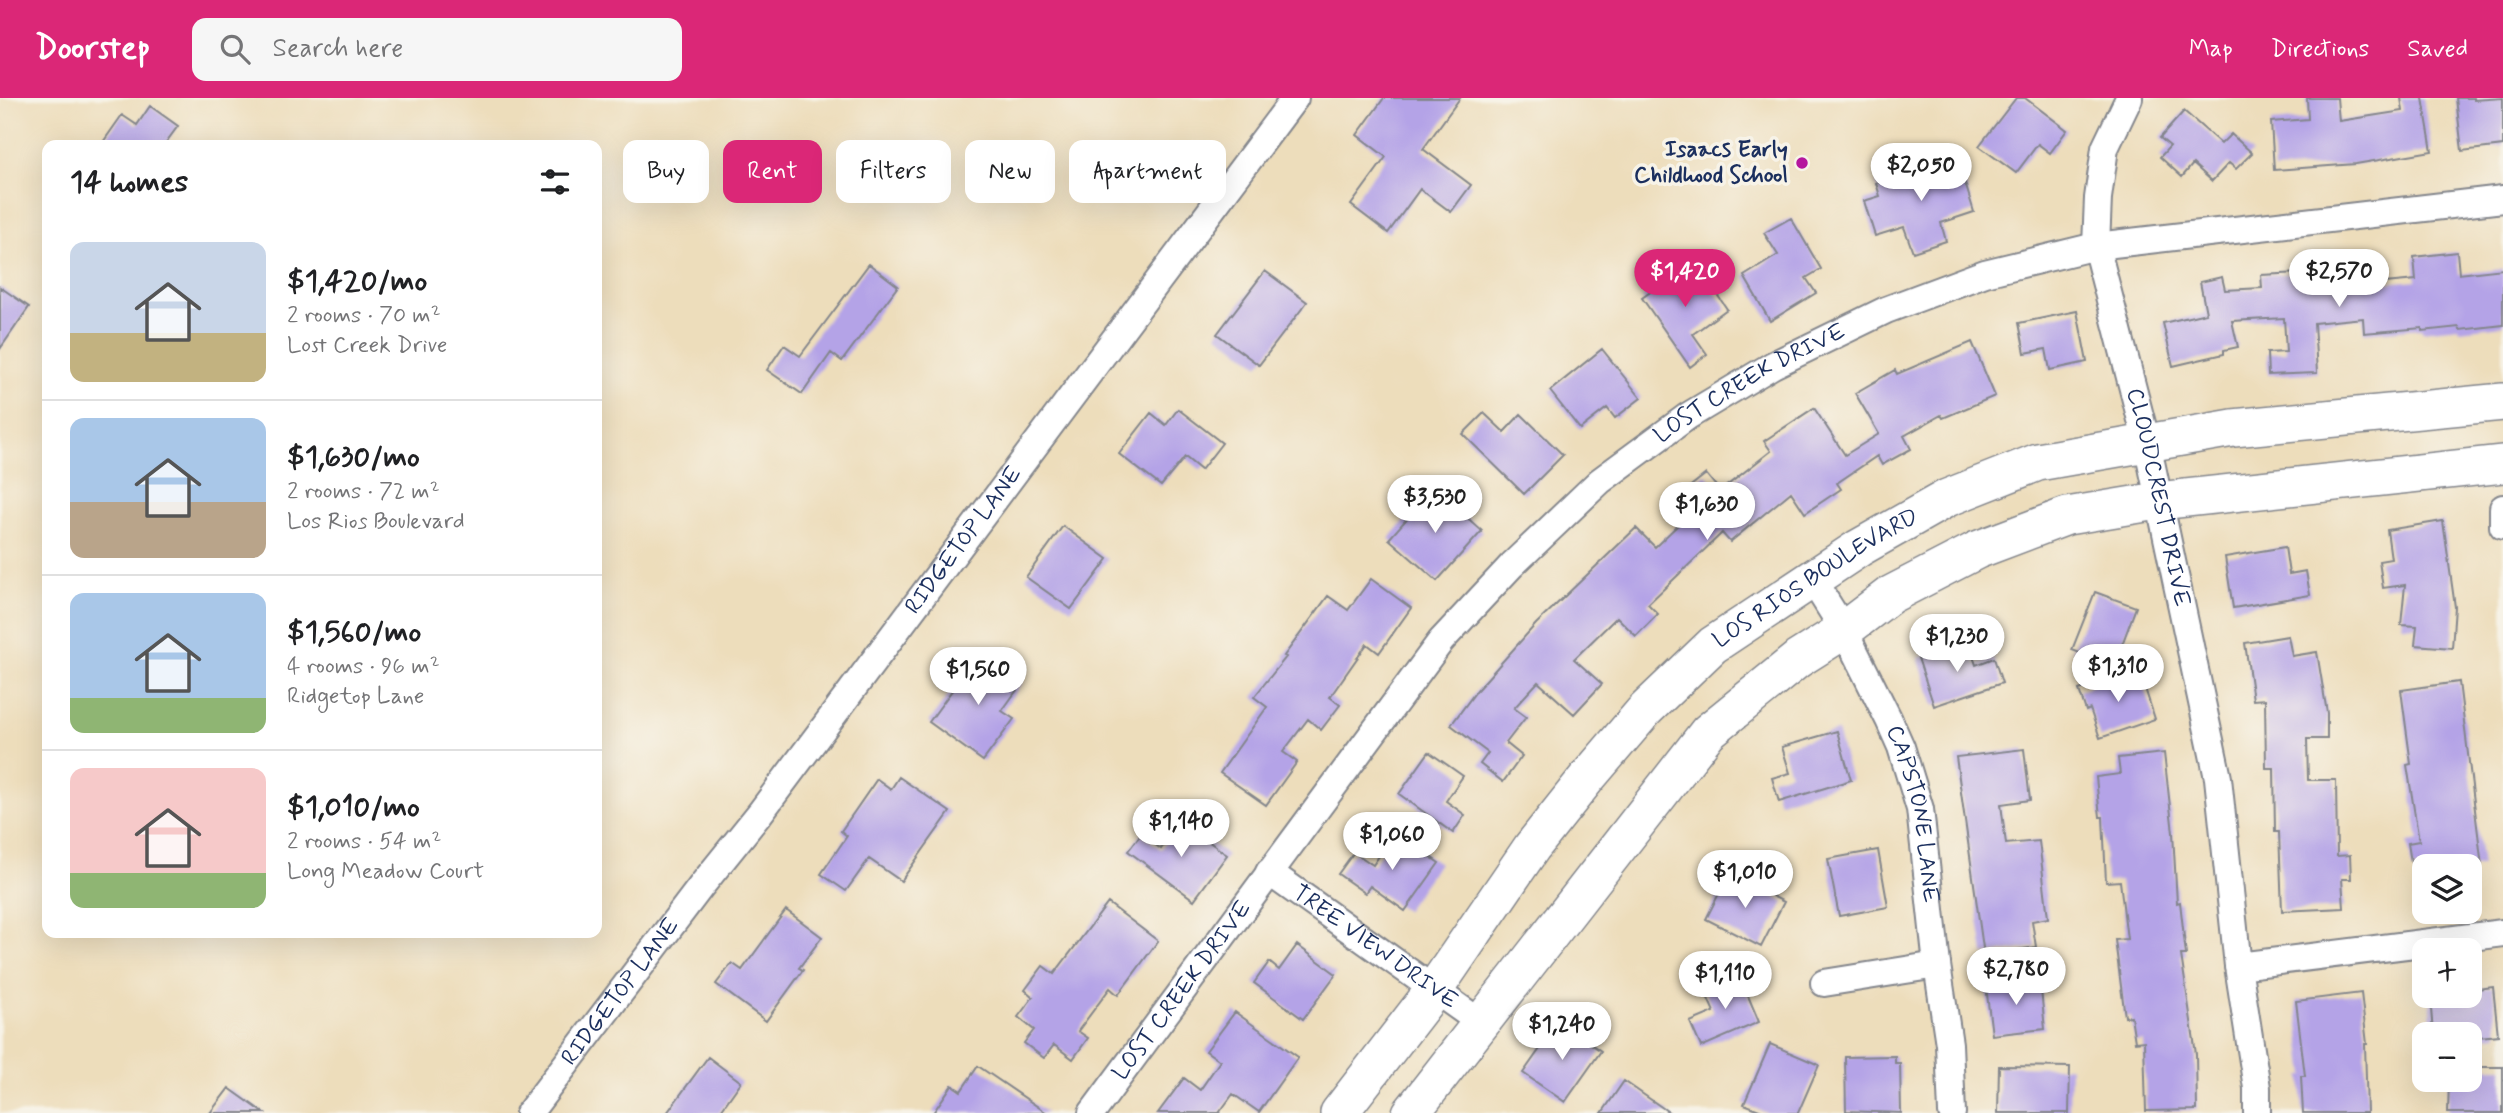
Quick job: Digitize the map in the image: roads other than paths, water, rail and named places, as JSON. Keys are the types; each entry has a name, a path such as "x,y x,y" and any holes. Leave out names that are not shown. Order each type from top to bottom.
{"main road":[{"name":"LOS RIOS BOULEVARD","path":"1339,1113 1434,990 1532,847 1645,710 1713,645 1859,548 1947,498 2038,462 2233,428 2503,402"},
{"path":"1411,1113 1708,732 1798,659 1890,595 1977,550 2067,516 2158,501 2503,464"}],"street":[{"name":"RIDGETOP LANE","path":"528,1113 760,813 1295,98"},
{"name":"CLOUDCREST DRIVE","path":"2129,98 2105,148 2098,198 2096,246 2147,443 2218,778 2257,1113"},
{"name":"LOST CREEK DRIVE","path":"1092,1113 1441,641 1512,565 1600,481 1688,416 1773,365 1886,310 1985,273 2096,246 2503,199"},
{"name":"CAPSTONE LANE","path":"1812,579 1844,629 1901,747 1917,797 1949,1044 1952,1113"},
{"name":"TREE VIEW DRIVE","path":"1269,872 1480,1023"},
{"path":"2238,966 2503,933"},
{"path":"1824,983 1937,965"}],"place":[{"name":"Isaacs Early Childhood School","path":"1802,163"}]}
